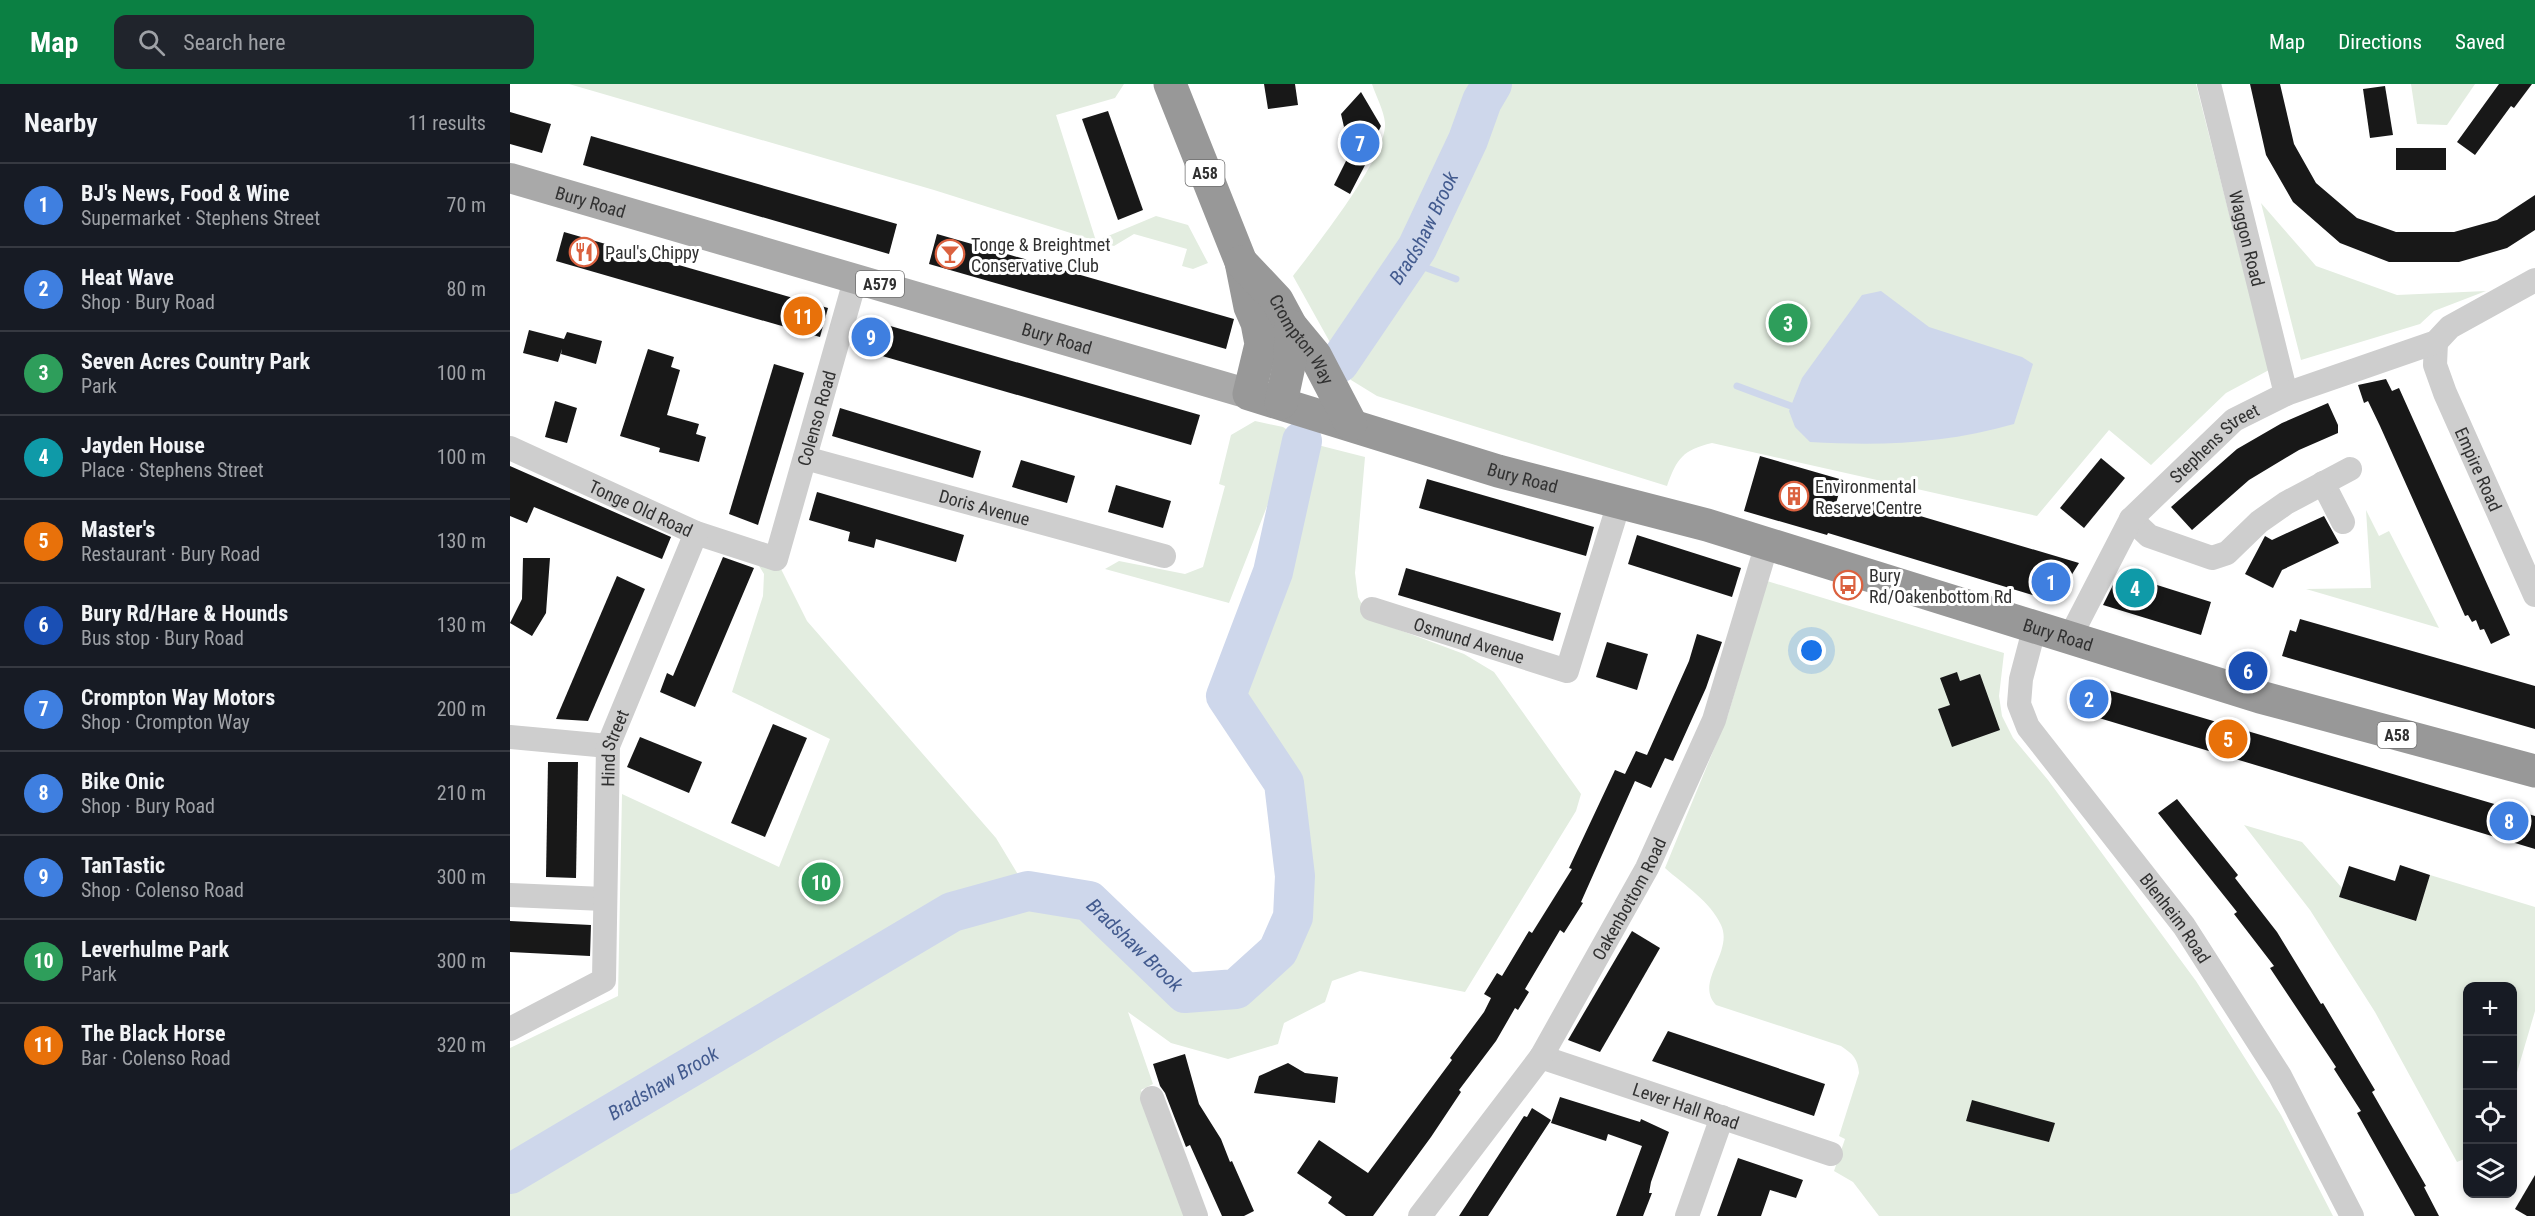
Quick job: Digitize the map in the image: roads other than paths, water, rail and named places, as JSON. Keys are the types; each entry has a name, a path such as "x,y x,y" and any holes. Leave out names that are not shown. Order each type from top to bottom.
{"highway":[{"name":"Crompton Way","path":"1170,84 1241,262 1250,308 1257,323 1261,344 1249,394"},
{"name":"Crompton Way","path":"1241,262 1277,300 1291,326 1315,355 1351,424"},
{"path":"1281,403 1290,361 1291,326"},
{"name":"Bury Road","path":"1249,394 1498,471 1707,525 2260,697 2535,771"}],"main road":[{"name":"Bury Road","path":"510,178 856,277 1249,394"}],"street":[{"name":"Waggon Road","path":"2209,84 2286,394"},
{"name":"Colenso Road","path":"776,559 856,277"},
{"path":"2436,342 2450,327 2535,280"},
{"name":"Stephens Street","path":"2070,637 2131,519 2234,420 2286,394 2436,342"},
{"name":"Empire Road","path":"2436,342 2435,365 2445,393 2525,554 2535,595"},
{"name":"Tonge Old Road","path":"510,448 696,533 776,559"},
{"name":"Doris Avenue","path":"805,458 1164,556"},
{"path":"2131,519 2149,536 2212,558 2227,553 2259,522 2286,503 2350,469"},
{"path":"2323,483 2343,522"},
{"name":"Osmund Avenue","path":"1372,609 1567,671 1619,503"},
{"name":"Hind Street","path":"510,1029 604,980 608,746 696,533"},
{"name":"Oakenbottom Road","path":"1420,1216 1541,1057 1647,868 1714,720 1767,544"},
{"name":"Blenheim Road","path":"2035,626 2021,679 2019,704 2028,727 2184,926 2280,1076 2352,1216"},
{"path":"510,737 608,746"},
{"path":"510,895 604,899"},
{"name":"Lever Hall Road","path":"1541,1057 1831,1154"},
{"path":"1152,1098 1196,1216"},
{"path":"1688,1216 1722,1117"}],"water":[{"path":"1881,291 1929,327 2022,357 2033,364 2014,424 1938,440 1862,444 1810,442 1795,427 1789,411 1802,378 1862,295"}],"waterway":[{"name":"Bradshaw Brook","path":"1339,363 1417,248 1468,140 1482,101 1492,84"},
{"path":"1408,261 1456,279"},
{"path":"1737,386 1791,406"},
{"name":"Bradshaw Brook","path":"510,1174 952,912 1028,891 1089,901 1185,993 1236,989 1278,951 1293,917 1295,876 1284,783 1226,696 1273,572 1302,441"}],"place":[{"name":"Crompton Way Motors","path":"1360,143"},
{"name":"Paul's Chippy","path":"584,252"},
{"name":"Tonge & Breightmet Conservative Club","path":"950,254"},
{"name":"The Black Horse","path":"803,316"},
{"name":"Seven Acres Country Park","path":"1788,323"},
{"name":"TanTastic","path":"871,337"},
{"name":"Environmental Reserve Centre","path":"1794,496"},
{"name":"BJ's News, Food & Wine","path":"2051,582"},
{"name":"Bury Rd/Oakenbottom Rd","path":"1848,585"},
{"name":"Jayden House","path":"2135,588"},
{"name":"Bury Rd/Hare & Hounds","path":"2248,671"},
{"name":"Heat Wave","path":"2089,699"},
{"name":"Master's","path":"2228,739"},
{"name":"Bike Onic","path":"2509,821"},
{"name":"Leverhulme Park","path":"821,882"}]}
